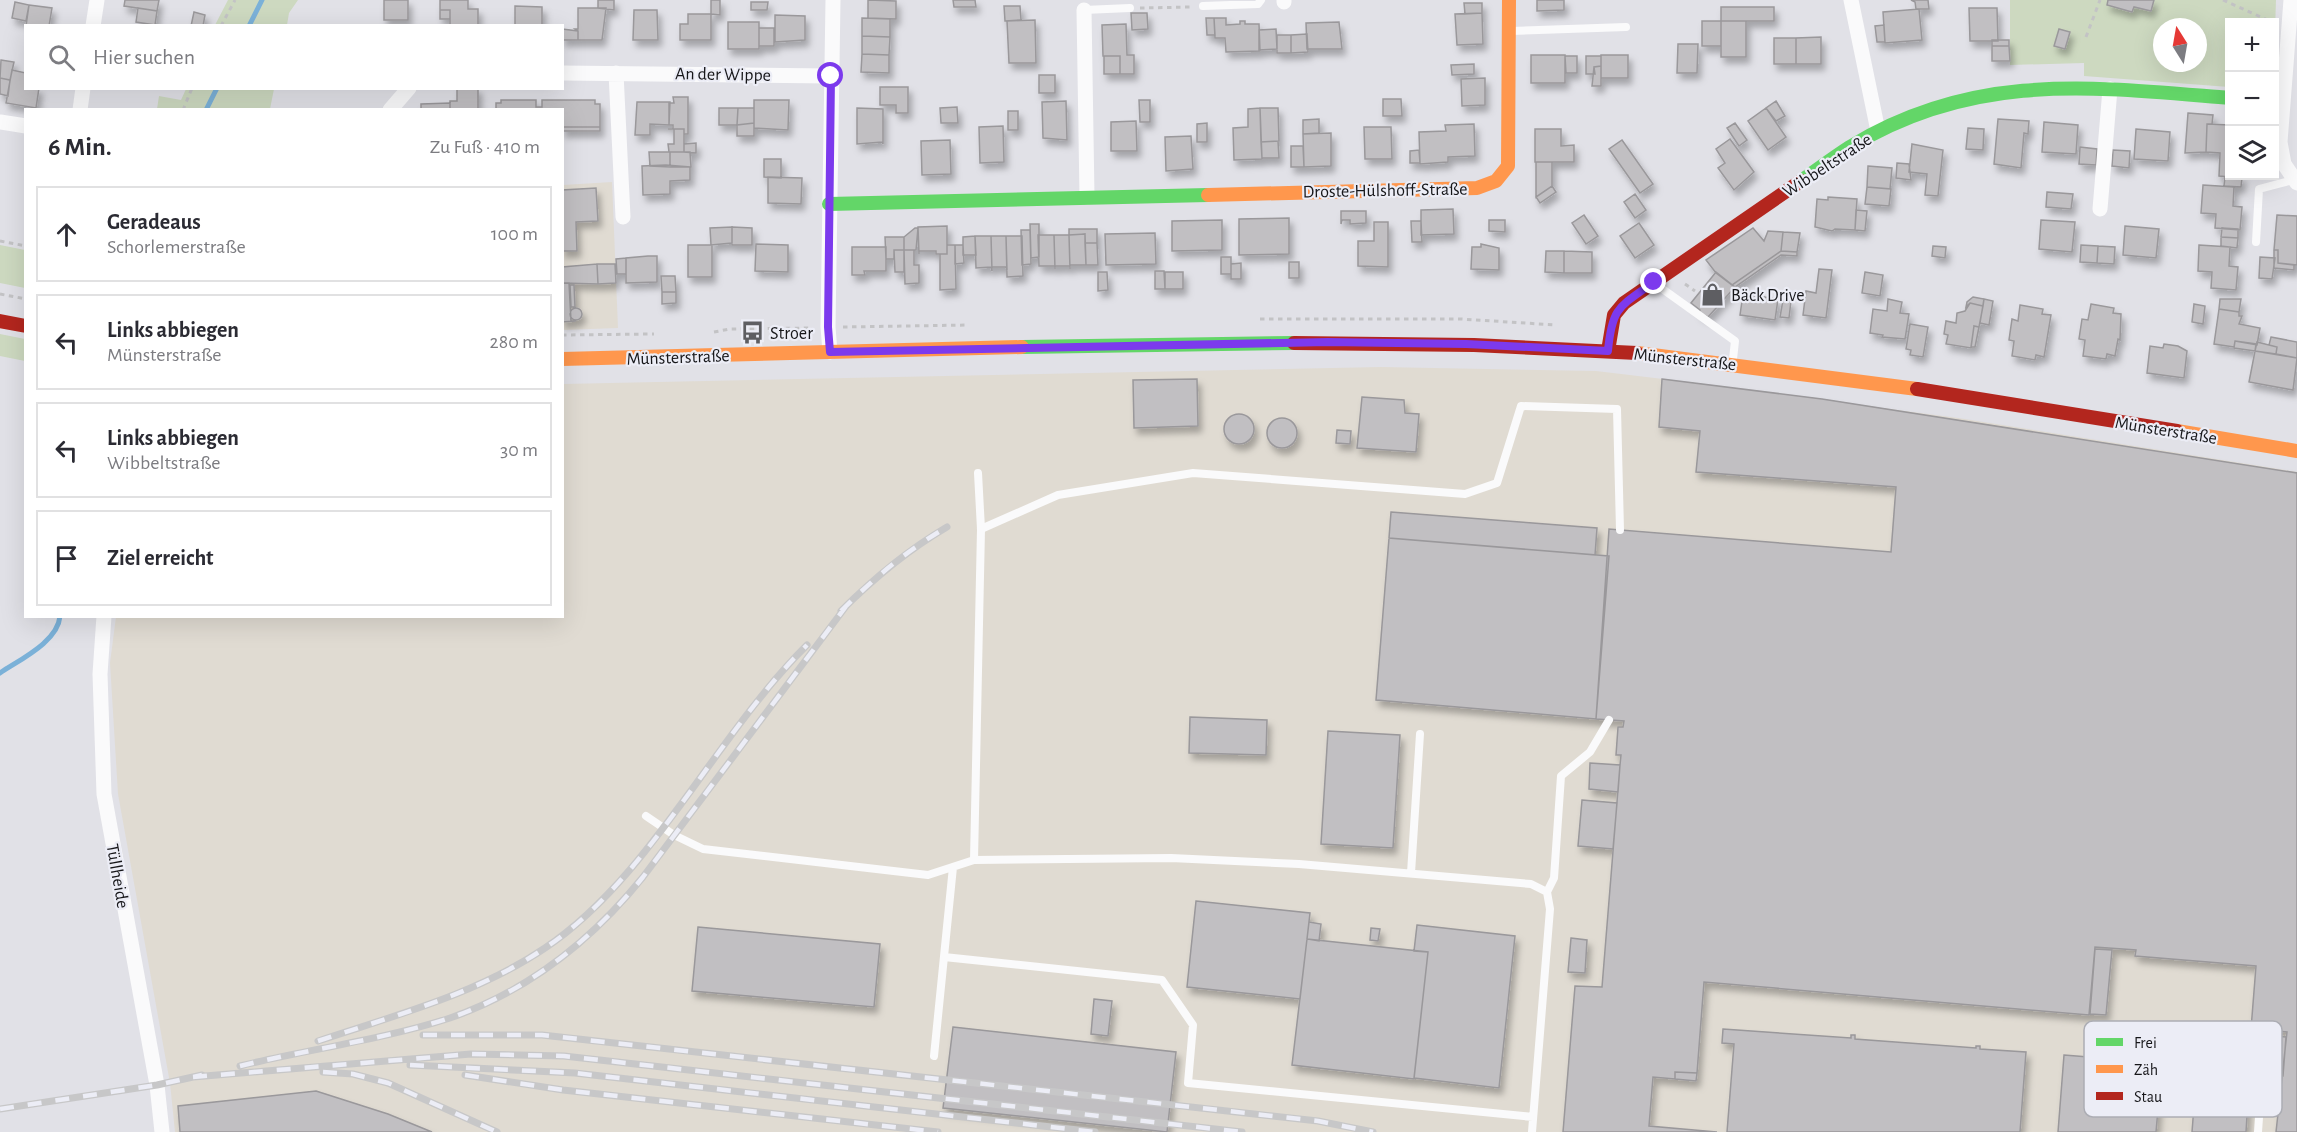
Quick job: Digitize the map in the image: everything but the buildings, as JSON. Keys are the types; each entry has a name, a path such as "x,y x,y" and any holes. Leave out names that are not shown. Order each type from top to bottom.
{"main road":[{"name":"Droste-Hülshoff-Straße","path":"829,204 1477,188 1496,181 1508,166 1509,0"},
{"name":"Wibbeltstraße","path":"1608,351 1614,315 1624,303 1850,147 1878,131 1929,111 1976,97 2024,89 2110,89 2225,98"},
{"path":"0,321 24,326"},
{"name":"Münsterstraße","path":"564,359 1328,342 1466,344 1608,351 1733,364 1902,386 2297,451"}],"street":[{"path":"93,24 97,0"},
{"path":"830,352 828,327 829,204 833,0"},
{"path":"1851,0 1878,131"},
{"path":"2279,94 2290,0"},
{"path":"1084,10 1087,197"},
{"path":"616,73 623,217"},
{"name":"An der Wippe","path":"564,74 831,76"},
{"path":"2100,209 2110,89"},
{"path":"80,108 83,90"},
{"path":"392,108 407,90"},
{"path":"0,122 24,126"},
{"path":"2279,122 2284,164 2295,182"},
{"name":"Tüllheide","path":"104,618 100,674 104,794 156,1085 162,1132"}],"lane":[{"path":"1203,6 1258,4 1261,0"},
{"path":"1084,10 1130,8"},
{"path":"1509,31 1626,27"},
{"path":"2256,242 2259,189 2295,182"},
{"path":"1654,282 1735,342 1733,364"},
{"path":"981,529 1058,495 1193,473 1465,494 1497,483 1521,406 1617,409 1620,530"},
{"path":"974,860 981,529 978,472"},
{"path":"1532,1132 1550,909 1547,892 1554,878 1561,776 1590,752 1609,720"},
{"path":"1411,873 1420,734"},
{"path":"646,816 674,835 703,849 928,875 974,860 1171,858 1299,864 1411,873 1531,884 1547,892"},
{"path":"934,1056 953,867"},
{"path":"944,957 1162,980 1193,1025 1188,1083 1533,1117"},
{"path":"2258,1132 2259,1117"}],"path":[{"path":"222,24 235,0"},
{"path":"2086,37 2100,0"},
{"path":"2223,0 2263,18"},
{"path":"1130,8 1203,6"},
{"path":"184,108 191,90"},
{"path":"0,242 24,246"},
{"path":"0,294 24,299"}],"shaded area":[{"path":"612,182 618,328 564,330 564,185"},
{"path":"1381,367 1596,371 1958,418 2297,472 2297,1132 175,1132 170,1083 118,794 110,663 116,618 564,618 564,384"}],"green space":[{"path":"228,0 298,0 289,13 287,24 216,24"},
{"path":"2010,0 2276,0 2275,18 2225,18 2225,87 2084,76 2084,63 2010,65"},
{"path":"185,90 274,90 270,108 157,108 159,96 181,100"},
{"path":"0,245 24,250 24,288 0,283"},
{"path":"0,334 24,339 24,361 0,356"}],"waterway":[{"path":"250,24 262,0"},
{"path":"207,108 216,90"},
{"path":"0,673 45,642 58,625 60,618"}],"railway":[{"path":"841,611 891,566 947,527"},
{"path":"240,1066 372,1038 450,1018 506,993 557,961 602,922 643,877 847,605"},
{"path":"318,1041 464,991 519,964 545,948 583,918 618,884 650,845 742,721 807,645"},
{"path":"423,1035 542,1035 1318,1121 1373,1132"},
{"path":"193,1077 471,1054 564,1056 1242,1132"},
{"path":"410,1065 575,1073 1095,1132"},
{"path":"323,1072 353,1074 388,1083 497,1132"},
{"path":"0,1109 157,1085 202,1075"},
{"path":"465,1075 563,1090 938,1132"}],"traffic: fast":[{"path":"1801,181 1850,147 1896,123 1942,106 1989,95 2035,90 2082,89 2130,90 2225,98"},
{"path":"829,204 1208,195"},
{"path":"1022,347 1294,343"}],"traffic: slow":[{"path":"1208,195 1477,188 1496,181 1508,166 1509,0"},
{"path":"564,359 1022,347"},
{"path":"1637,353 1917,389"},
{"path":"2177,431 2297,451"}],"traffic: jam":[{"path":"1608,351 1614,315 1624,303 1801,181"},
{"path":"0,321 24,326"},
{"path":"1294,343 1474,345 1637,353"},
{"path":"1917,389 2177,431"}],"place":[{"name":"Bäck Drive","path":"1713,295"},
{"name":"Stroer","path":"752,333"}],"route":[{"path":"831,76 828,327 830,352 1328,342 1466,344 1608,351 1610,328 1614,315 1624,303 1654,282"}]}
